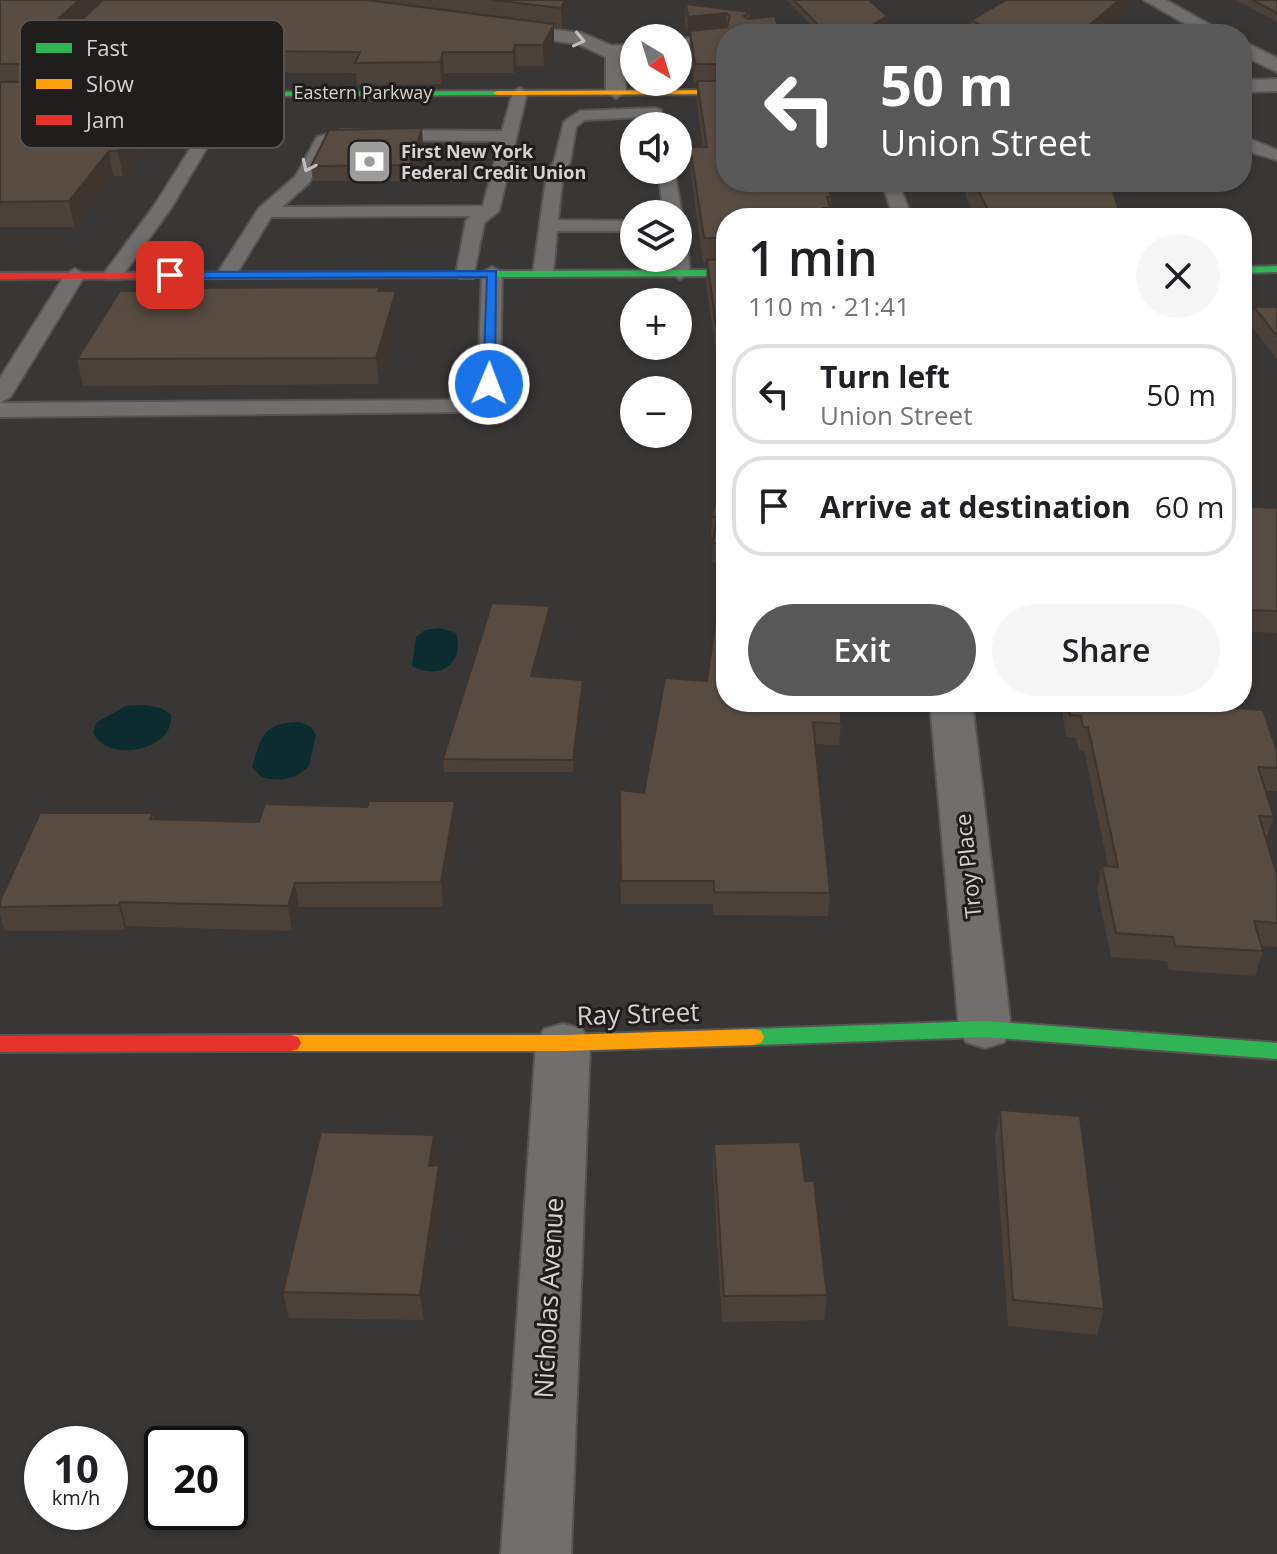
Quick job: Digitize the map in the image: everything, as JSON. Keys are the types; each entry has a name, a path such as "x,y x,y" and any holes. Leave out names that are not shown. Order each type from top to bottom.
{"street":[{"path":"1153,0 1198,24"},
{"path":"473,25 582,39 608,50 615,54 617,60 616,92"},
{"path":"1252,52 1277,66"},
{"path":"1252,86 1277,85"},
{"name":"Eastern Parkway","path":"284,94 620,92"},
{"name":"Eastern Parkway","path":"692,92 716,92"},
{"name":"Eastern Parkway","path":"0,95 20,95"},
{"path":"1252,270 1277,269"},
{"path":"0,276 716,273"},
{"name":"Troy Place","path":"952,712 985,1029"},
{"name":"Ray Street","path":"0,1044 563,1043 985,1029 1277,1051"},
{"name":"Nicholas Avenue","path":"536,1554 563,1043"}],"lane":[{"path":"692,42 716,39"},
{"path":"608,50 620,49"},
{"path":"466,274 475,221 490,211 520,92"},
{"path":"543,273 555,173 562,162 569,125 580,116 620,118"},
{"path":"227,274 265,212 303,179 323,140 341,135 510,136"},
{"path":"113,275 162,208 199,148"},
{"path":"1252,148 1277,155"},
{"path":"265,212 490,211"},
{"path":"548,225 620,226"},
{"path":"75,275 3,411 451,407 475,399 489,384 492,273"}],"water":[{"path":"439,628 456,633 458,644 453,661 448,667 431,672 412,666 416,637 425,630"},
{"path":"126,706 161,708 171,715 169,727 151,745 138,749 111,748 100,742 93,732 97,722"},
{"path":"300,722 311,727 316,735 309,766 287,779 261,777 252,767 266,733 278,725"}],"building":[{"path":"0,0 79,0 57,20 20,20 20,64 0,64"},
{"path":"103,0 366,0 554,24 543,45 515,45 513,52 443,52 440,62 355,63 360,52 284,52 284,20 82,20"},
{"path":"493,0 565,0 561,8"},
{"path":"794,0 869,0 887,16 874,24 817,24"},
{"path":"1006,0 1119,0 1091,24 979,24 972,20"},
{"path":"1253,0 1277,0 1277,13"},
{"path":"686,4 750,12 744,16 747,19 775,16 777,24 728,24 730,16 726,13 688,17"},
{"path":"716,28 716,64 695,64 692,31"},
{"path":"697,81 716,81 716,192 829,192 831,197 827,197 830,208 716,208 716,238 704,238 692,147 707,147"},
{"path":"0,82 20,82 20,148 120,148 109,151 69,201 0,202"},
{"path":"422,128 410,165 311,166 329,130"},
{"path":"979,192 1113,192 1118,208 987,208"},
{"path":"707,260 716,260 716,325"},
{"path":"380,287 378,291 396,291 376,358 77,359 120,291"},
{"path":"1254,307 1277,307 1277,336"},
{"path":"716,497 716,517 712,517"},
{"path":"1252,507 1277,508 1277,611 1252,610"},
{"path":"492,603 550,606 531,676 583,680 573,760 443,759"},
{"path":"716,618 716,712 841,712 841,724 813,722 830,893 714,892 714,881 621,881 620,790 644,793 665,678 707,681"},
{"path":"1263,710 1277,751 1277,768 1258,767 1274,817 1259,816 1277,875 1277,923 1254,921 1263,951 1175,946 1173,937 1116,933 1102,866 1118,867 1088,727 1083,727 1081,716 1070,715 1070,712"},
{"path":"369,801 455,801 441,882 295,883 288,906 120,902 119,905 0,907 40,813 153,813 150,819 259,822 265,804 367,807"},
{"path":"1000,1110 1080,1116 1104,1309 1013,1300"},
{"path":"321,1132 434,1135 429,1166 439,1165 420,1295 283,1292"},
{"path":"800,1142 805,1181 814,1181 827,1295 724,1296 714,1144"}],"traffic: fast":[{"path":"284,94 497,93"},
{"path":"0,95 20,95"},
{"path":"1252,270 1277,269"},
{"path":"486,274 716,273"},
{"path":"753,1037 985,1029 1277,1051"}],"traffic: slow":[{"path":"497,93 716,92"},
{"path":"290,1043 563,1043 753,1037"}],"traffic: jam":[{"path":"0,276 486,274"},
{"path":"0,1044 290,1043"}],"place":[{"name":"First New York Federal Credit Union","path":"370,162"}],"route":[{"path":"170,275 492,273 489,384"}]}
